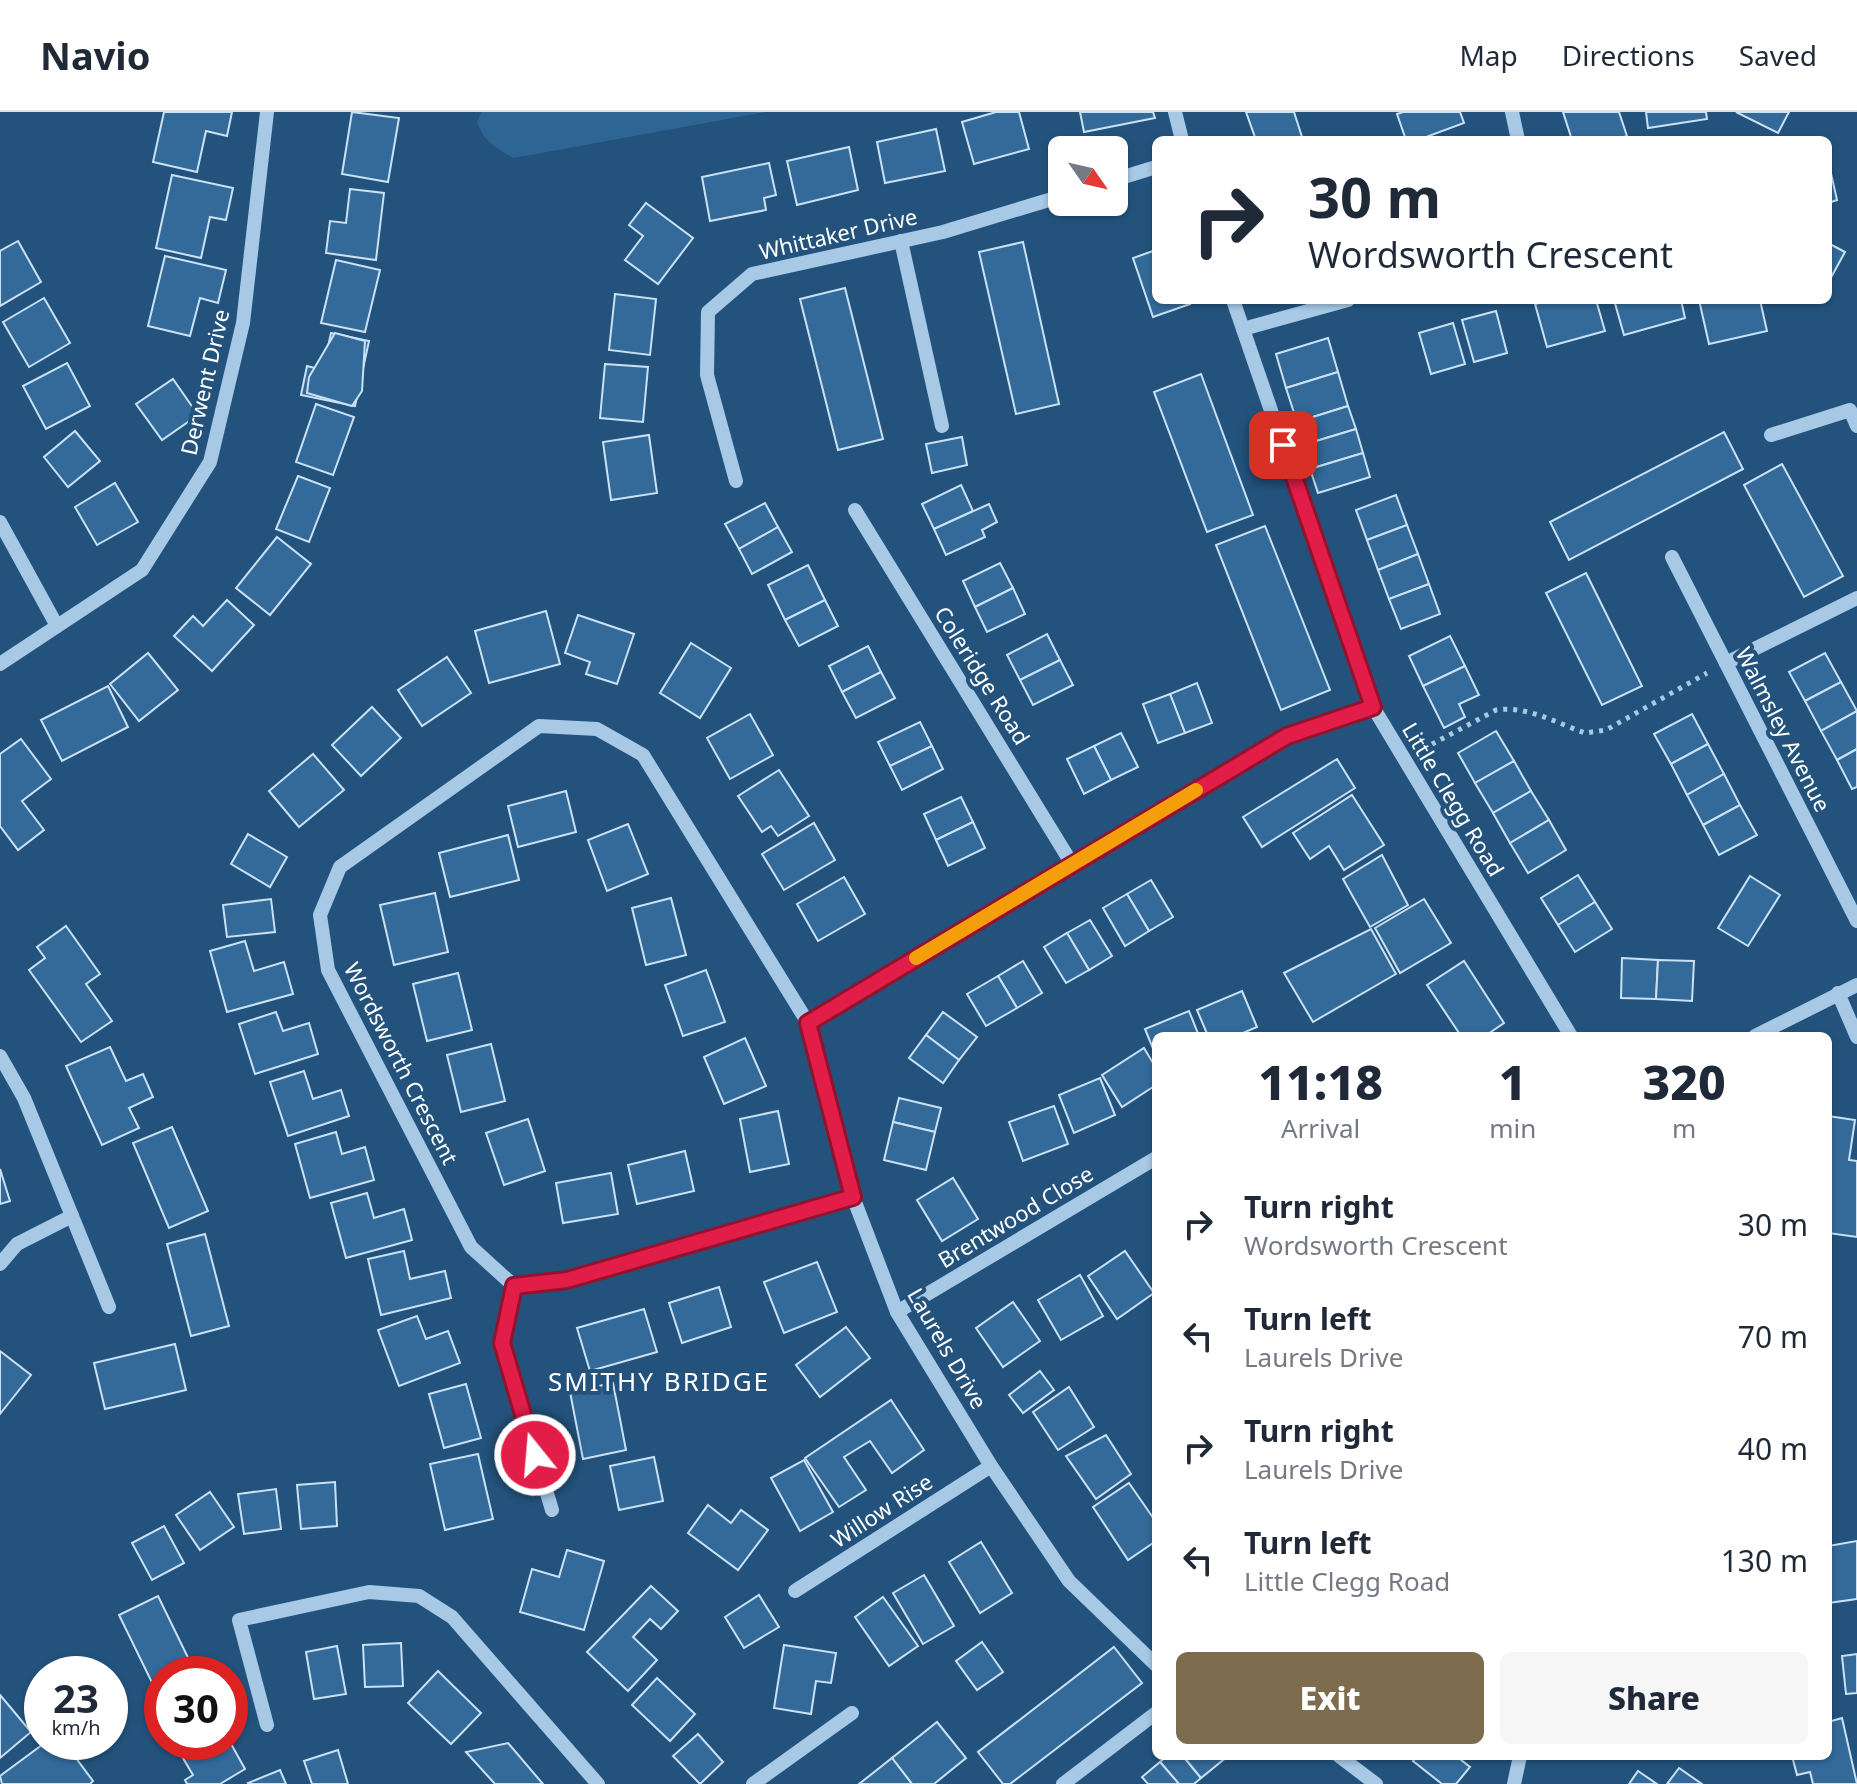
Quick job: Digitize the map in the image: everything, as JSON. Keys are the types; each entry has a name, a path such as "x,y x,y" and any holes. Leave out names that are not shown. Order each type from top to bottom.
{"street":[{"name":"Derwent Drive","path":"0,664 142,570 210,462 243,323 267,112"},
{"path":"1175,112 1181,136"},
{"path":"1512,112 1517,136"},
{"path":"1128,176 1152,168"},
{"name":"Whittaker Drive","path":"736,481 707,375 708,312 752,274 943,232 1048,200"},
{"path":"901,241 942,426"},
{"name":"Little Clegg Road","path":"1234,304 1373,707 1569,1032"},
{"path":"1243,329 1334,304"},
{"path":"1771,435 1850,410 1857,426"},
{"name":"Coleridge Road","path":"855,510 1072,864"},
{"path":"0,522 57,626"},
{"name":"Walmsley Avenue","path":"1672,557 1857,921"},
{"path":"1726,663 1857,598"},
{"path":"808,1023 1287,736 1373,707"},
{"name":"Wordsworth Crescent","path":"514,1286 471,1247 328,970 320,915 340,867 539,726 597,729 643,755 808,1023"},
{"path":"1763,1032 1857,985"},
{"path":"1838,993 1857,1037"},
{"name":"Laurels Drive","path":"808,1023 853,1197 897,1312 991,1466 1069,1581 1152,1661"},
{"path":"0,1056 24,1098 109,1307"},
{"name":"Brentwood Close","path":"897,1312 1152,1160"},
{"path":"552,1510 502,1343 514,1286 567,1280 853,1197"},
{"path":"0,1264 17,1244 72,1216"},
{"name":"Willow Rise","path":"795,1591 991,1466"},
{"path":"267,1725 239,1620 369,1592 419,1596 452,1617 598,1784"},
{"path":"753,1784 852,1713"},
{"path":"1063,1784 1152,1716"},
{"path":"1344,1760 1376,1784"},
{"path":"1514,1784 1519,1760"}],"path":[{"path":"1404,759 1503,709 1517,709 1593,734 1606,730 1726,663"}],"shaded area":[{"path":"481,112 765,112 514,158 487,140 477,123"}],"building":[{"path":"164,112 232,112 227,136 206,131 197,172 153,162"},
{"path":"352,112 399,118 388,182 342,174"},
{"path":"996,112 1019,112 1029,149 974,164 962,122"},
{"path":"1080,112 1153,112 1155,118 1084,132"},
{"path":"1246,112 1294,112 1302,136 1255,136"},
{"path":"1460,112 1464,123 1429,136 1405,136 1397,114"},
{"path":"1563,112 1619,112 1627,136 1571,136"},
{"path":"1646,112 1706,112 1707,119 1648,128"},
{"path":"1736,112 1789,112 1778,133"},
{"path":"936,129 945,171 885,183 877,142"},
{"path":"849,147 858,190 797,205 787,161"},
{"path":"769,163 776,195 764,198 766,210 710,221 702,177"},
{"path":"172,175 233,188 226,220 210,217 201,258 156,248"},
{"path":"1832,178 1837,200 1832,202"},
{"path":"350,189 384,193 376,260 326,253 330,221 346,223"},
{"path":"646,203 693,238 658,284 625,260 643,236 629,225"},
{"path":"18,241 41,282 0,306 0,251"},
{"path":"1023,242 1059,404 1016,414 979,252"},
{"path":"1832,245 1845,252 1832,276"},
{"path":"1152,251 1152,304 1190,304 1153,317 1133,258"},
{"path":"165,256 226,270 218,303 200,298 190,336 148,326"},
{"path":"336,260 380,270 365,332 321,323"},
{"path":"845,288 883,439 838,450 800,299"},
{"path":"615,294 656,299 650,355 609,350"},
{"path":"44,298 70,343 29,367 3,322"},
{"path":"1535,304 1597,304 1605,331 1547,347"},
{"path":"1615,304 1682,304 1685,318 1624,335"},
{"path":"1700,304 1761,304 1767,331 1709,344"},
{"path":"1496,311 1507,353 1474,362 1462,320"},
{"path":"1453,323 1465,364 1431,374 1419,333"},
{"path":"331,333 369,341 355,406 301,395 307,366 323,370"},
{"path":"335,333 365,341 362,391 352,406 307,393 309,377"},
{"path":"1328,338 1338,372 1286,388 1276,354"},
{"path":"67,363 90,406 46,429 23,386"},
{"path":"605,364 648,367 643,422 600,418"},
{"path":"1338,372 1348,406 1297,422 1286,388"},
{"path":"1201,374 1253,515 1207,532 1154,392"},
{"path":"173,379 198,415 162,440 136,404"},
{"path":"316,404 354,417 333,475 296,462"},
{"path":"1348,406 1356,429 1303,445 1297,422"},
{"path":"1356,429 1363,453 1310,469 1303,445"},
{"path":"75,431 100,461 68,487 44,457"},
{"path":"1724,432 1743,469 1569,560 1550,522"},
{"path":"649,435 657,493 611,500 603,442"},
{"path":"962,437 967,465 932,473 926,444"},
{"path":"1363,453 1370,477 1318,493 1310,469"},
{"path":"1782,464 1843,576 1804,597 1744,485"},
{"path":"298,476 330,488 309,542 276,529"},
{"path":"115,483 138,522 97,545 75,507"},
{"path":"961,485 973,511 934,529 922,504"},
{"path":"1396,495 1407,525 1367,540 1356,510"},
{"path":"765,503 778,527 739,549 725,524"},
{"path":"989,504 997,522 982,530 985,537 946,555 934,529"},
{"path":"1407,525 1418,554 1378,570 1367,540"},
{"path":"1265,526 1330,690 1281,710 1216,545"},
{"path":"778,527 792,552 752,574 739,549"},
{"path":"277,537 311,564 270,615 236,588"},
{"path":"1418,554 1429,584 1389,599 1378,570"},
{"path":"1000,563 1013,588 975,607 963,581"},
{"path":"808,565 825,600 785,620 768,585"},
{"path":"1586,573 1642,686 1602,705 1546,593"},
{"path":"1429,584 1440,614 1401,629 1389,599"},
{"path":"1013,588 1025,614 987,632 975,607"},
{"path":"227,600 254,625 212,671 174,636 193,616 203,626"},
{"path":"825,600 838,626 799,646 785,620"},
{"path":"546,611 560,664 489,683 475,631"},
{"path":"578,615 634,634 617,684 586,674 590,662 565,653"},
{"path":"1047,634 1060,660 1020,680 1007,655"},
{"path":"1450,636 1465,666 1423,686 1409,656"},
{"path":"691,643 731,668 700,718 660,693"},
{"path":"868,646 881,672 842,692 829,666"},
{"path":"148,653 178,690 139,721 110,684"},
{"path":"1825,653 1841,682 1805,701 1789,672"},
{"path":"447,657 471,693 422,726 398,690"},
{"path":"1060,660 1073,685 1033,705 1020,680"},
{"path":"1465,666 1479,695 1459,704 1465,717 1444,728 1423,686"},
{"path":"881,672 895,698 856,718 842,692"},
{"path":"1841,682 1857,711 1821,731 1805,701"},
{"path":"1197,683 1212,723 1185,733 1170,694"},
{"path":"108,686 128,727 62,761 41,720"},
{"path":"1170,694 1185,733 1158,743 1143,704"},
{"path":"372,707 401,738 361,776 332,745"},
{"path":"1857,711 1857,749 1837,760 1821,731"},
{"path":"750,714 773,755 730,779 707,738"},
{"path":"1692,714 1708,744 1671,764 1654,734"},
{"path":"920,722 932,746 890,766 878,742"},
{"path":"1496,731 1514,761 1475,783 1458,753"},
{"path":"1121,733 1138,767 1111,780 1094,746"},
{"path":"21,739 51,779 22,801 44,830 18,850 0,826 0,754"},
{"path":"1708,744 1724,774 1687,795 1671,764"},
{"path":"932,746 943,769 902,790 890,766"},
{"path":"1094,746 1111,780 1084,794 1067,759"},
{"path":"1857,749 1857,787 1852,789 1837,760"},
{"path":"313,754 344,790 299,827 269,791"},
{"path":"1337,759 1355,788 1262,847 1243,817"},
{"path":"1514,761 1531,791 1493,813 1475,783"},
{"path":"779,770 809,816 778,836 771,826 762,832 738,796"},
{"path":"1724,774 1740,805 1703,825 1687,795"},
{"path":"566,791 576,832 518,847 508,806"},
{"path":"1531,791 1549,820 1510,843 1493,813"},
{"path":"1352,795 1384,845 1344,870 1329,846 1310,859 1293,833"},
{"path":"961,797 973,822 936,840 924,814"},
{"path":"1740,805 1757,835 1719,855 1703,825"},
{"path":"1549,820 1566,850 1528,873 1510,843"},
{"path":"973,822 985,848 948,866 936,840"},
{"path":"814,823 835,860 784,890 762,854"},
{"path":"628,824 648,874 607,891 588,840"},
{"path":"248,834 287,857 270,887 231,864"},
{"path":"508,835 519,880 450,897 439,853"},
{"path":"1382,855 1408,905 1370,927 1343,879"},
{"path":"1578,875 1595,902 1558,925 1541,898"},
{"path":"1750,876 1780,895 1748,946 1718,928"},
{"path":"844,877 865,914 818,941 797,904"},
{"path":"1151,880 1173,917 1149,931 1127,894"},
{"path":"435,893 448,952 394,965 380,905"},
{"path":"1127,894 1149,931 1125,946 1103,908"},
{"path":"671,898 686,955 646,965 632,908"},
{"path":"271,899 275,932 227,937 223,905"},
{"path":"1424,899 1451,943 1400,973 1375,928"},
{"path":"1595,902 1612,929 1575,952 1558,925"},
{"path":"1090,920 1112,956 1089,970 1067,933"},
{"path":"66,926 100,974 86,984 112,1021 81,1042 29,970 45,958 37,947"},
{"path":"1371,929 1396,974 1313,1022 1284,973"},
{"path":"1067,933 1089,970 1066,983 1044,947"},
{"path":"245,941 254,971 284,962 293,994 227,1012 210,951"},
{"path":"1622,958 1658,960 1656,999 1621,998"},
{"path":"1658,960 1694,961 1692,1001 1656,999"},
{"path":"1023,961 1042,993 1017,1008 998,976"},
{"path":"1464,961 1504,1023 1491,1032 1458,1032 1427,985"},
{"path":"706,970 725,1022 683,1036 665,985"},
{"path":"458,973 472,1030 427,1041 413,984"},
{"path":"998,976 1017,1008 986,1026 967,994"},
{"path":"1242,991 1257,1027 1245,1032 1206,1032 1197,1010"},
{"path":"1189,1011 1197,1032 1152,1032 1152,1046 1145,1029"},
{"path":"276,1012 283,1031 309,1023 318,1054 255,1074 239,1024"},
{"path":"943,1012 977,1037 959,1060 926,1035"},
{"path":"926,1035 959,1060 943,1083 909,1058"},
{"path":"745,1038 766,1086 724,1104 704,1057"},
{"path":"491,1044 505,1101 461,1112 447,1055"},
{"path":"110,1047 126,1081 143,1074 153,1097 129,1108 139,1128 102,1145 66,1066"},
{"path":"1144,1048 1152,1061 1152,1088 1122,1107 1102,1075"},
{"path":"304,1071 313,1099 341,1090 349,1116 288,1136 270,1082"},
{"path":"1100,1078 1115,1115 1074,1133 1059,1095"},
{"path":"899,1098 941,1108 935,1132 893,1122"},
{"path":"1054,1106 1068,1144 1023,1161 1009,1122"},
{"path":"778,1111 789,1164 750,1172 740,1119"},
{"path":"1832,1117 1855,1120 1849,1160 1857,1161 1857,1237 1832,1234"},
{"path":"528,1119 545,1171 504,1185 486,1133"},
{"path":"893,1122 935,1132 926,1170 884,1160"},
{"path":"172,1127 208,1211 169,1228 133,1143"},
{"path":"336,1132 342,1154 365,1147 374,1180 310,1198 295,1144"},
{"path":"685,1151 694,1191 637,1204 628,1165"},
{"path":"0,1169 10,1201 0,1204"},
{"path":"611,1173 618,1214 563,1223 556,1183"},
{"path":"953,1178 978,1219 942,1241 917,1200"},
{"path":"367,1193 374,1218 404,1209 412,1240 346,1258 331,1203"},
{"path":"205,1234 229,1326 191,1336 167,1244"},
{"path":"404,1251 410,1279 445,1271 451,1298 381,1315 368,1259"},
{"path":"1125,1251 1152,1294 1117,1319 1088,1276"},
{"path":"817,1262 837,1312 784,1333 764,1282"},
{"path":"1080,1275 1103,1316 1061,1340 1038,1300"},
{"path":"719,1287 731,1327 682,1343 669,1303"},
{"path":"1013,1302 1040,1341 1003,1367 976,1328"},
{"path":"644,1309 657,1352 590,1371 577,1328"},
{"path":"417,1316 426,1339 448,1331 460,1363 399,1386 378,1330"},
{"path":"846,1327 870,1358 820,1397 796,1365"},
{"path":"175,1344 186,1390 105,1409 94,1363"},
{"path":"0,1351 31,1375 0,1414"},
{"path":"1040,1371 1054,1390 1023,1413 1009,1395"},
{"path":"613,1383 626,1450 583,1459 570,1392"},
{"path":"466,1384 481,1438 444,1448 429,1394"},
{"path":"1069,1387 1094,1427 1058,1450 1033,1412"},
{"path":"891,1400 924,1450 892,1473 870,1441 844,1457 866,1490 839,1507 805,1458"},
{"path":"1106,1435 1131,1474 1096,1499 1066,1456"},
{"path":"478,1454 493,1519 445,1530 430,1464"},
{"path":"654,1457 663,1501 619,1510 610,1466"},
{"path":"804,1460 833,1512 800,1531 771,1478"},
{"path":"335,1482 337,1526 301,1529 297,1485"},
{"path":"1129,1483 1152,1516 1152,1544 1128,1560 1093,1507"},
{"path":"276,1489 281,1529 244,1534 238,1494"},
{"path":"210,1492 234,1527 200,1550 176,1515"},
{"path":"708,1505 731,1523 741,1510 768,1530 738,1570 688,1533"},
{"path":"164,1526 184,1563 152,1580 132,1543"},
{"path":"1857,1541 1857,1599 1832,1602 1832,1545"},
{"path":"981,1542 1012,1593 980,1613 949,1562"},
{"path":"567,1550 604,1561 584,1630 520,1612 532,1569 559,1577"},
{"path":"924,1575 954,1626 923,1644 893,1593"},
{"path":"651,1586 678,1611 661,1629 650,1619 633,1637 657,1660 628,1691 587,1652"},
{"path":"759,1595 779,1627 744,1648 725,1617"},
{"path":"158,1596 187,1656 144,1656 144,1666 119,1615"},
{"path":"883,1597 918,1646 889,1666 855,1617"},
{"path":"982,1642 1003,1672 977,1690 956,1661"},
{"path":"401,1643 403,1686 365,1687 363,1645"},
{"path":"784,1645 836,1653 831,1683 816,1681 811,1714 774,1708"},
{"path":"337,1646 346,1694 314,1699 306,1652"},
{"path":"1114,1647 1142,1683 1010,1784 1003,1784 978,1752"},
{"path":"1857,1654 1857,1693 1846,1694 1842,1656"},
{"path":"438,1671 481,1713 451,1744 408,1703"},
{"path":"657,1678 695,1714 670,1741 632,1705"},
{"path":"0,1695 24,1724 24,1738 0,1758"},
{"path":"1842,1718 1857,1784 1813,1784 1810,1772 1797,1775 1793,1760 1832,1760 1832,1721"},
{"path":"937,1722 966,1758 934,1784 912,1784 892,1758"},
{"path":"698,1734 723,1762 700,1784 673,1756"},
{"path":"508,1743 543,1784 495,1784 466,1752"},
{"path":"338,1750 348,1784 312,1784 304,1761"},
{"path":"24,1758 77,1760 93,1781 90,1784 2,1784 0,1776"},
{"path":"892,1758 912,1784 859,1784"},
{"path":"184,1760 240,1760 245,1769 220,1784 187,1784 185,1780 193,1775"},
{"path":"1186,1760 1201,1778 1194,1784 1179,1784 1160,1762"},
{"path":"1186,1760 1223,1760 1201,1778"},
{"path":"1461,1760 1470,1767 1456,1784 1442,1784 1413,1761"},
{"path":"1160,1762 1179,1784 1148,1784 1142,1777"},
{"path":"1679,1768 1702,1784 1667,1784"},
{"path":"280,1770 286,1784 248,1783"},
{"path":"1638,1771 1657,1784 1629,1784"}],"slow traffic":[{"path":"916,958 1196,790"}],"district":[{"name":"SMITHY BRIDGE","path":"659,1381"}],"route":[{"path":"535,1455 502,1343 514,1286 567,1280 853,1197 808,1023 1287,736 1373,707 1283,445"}]}
